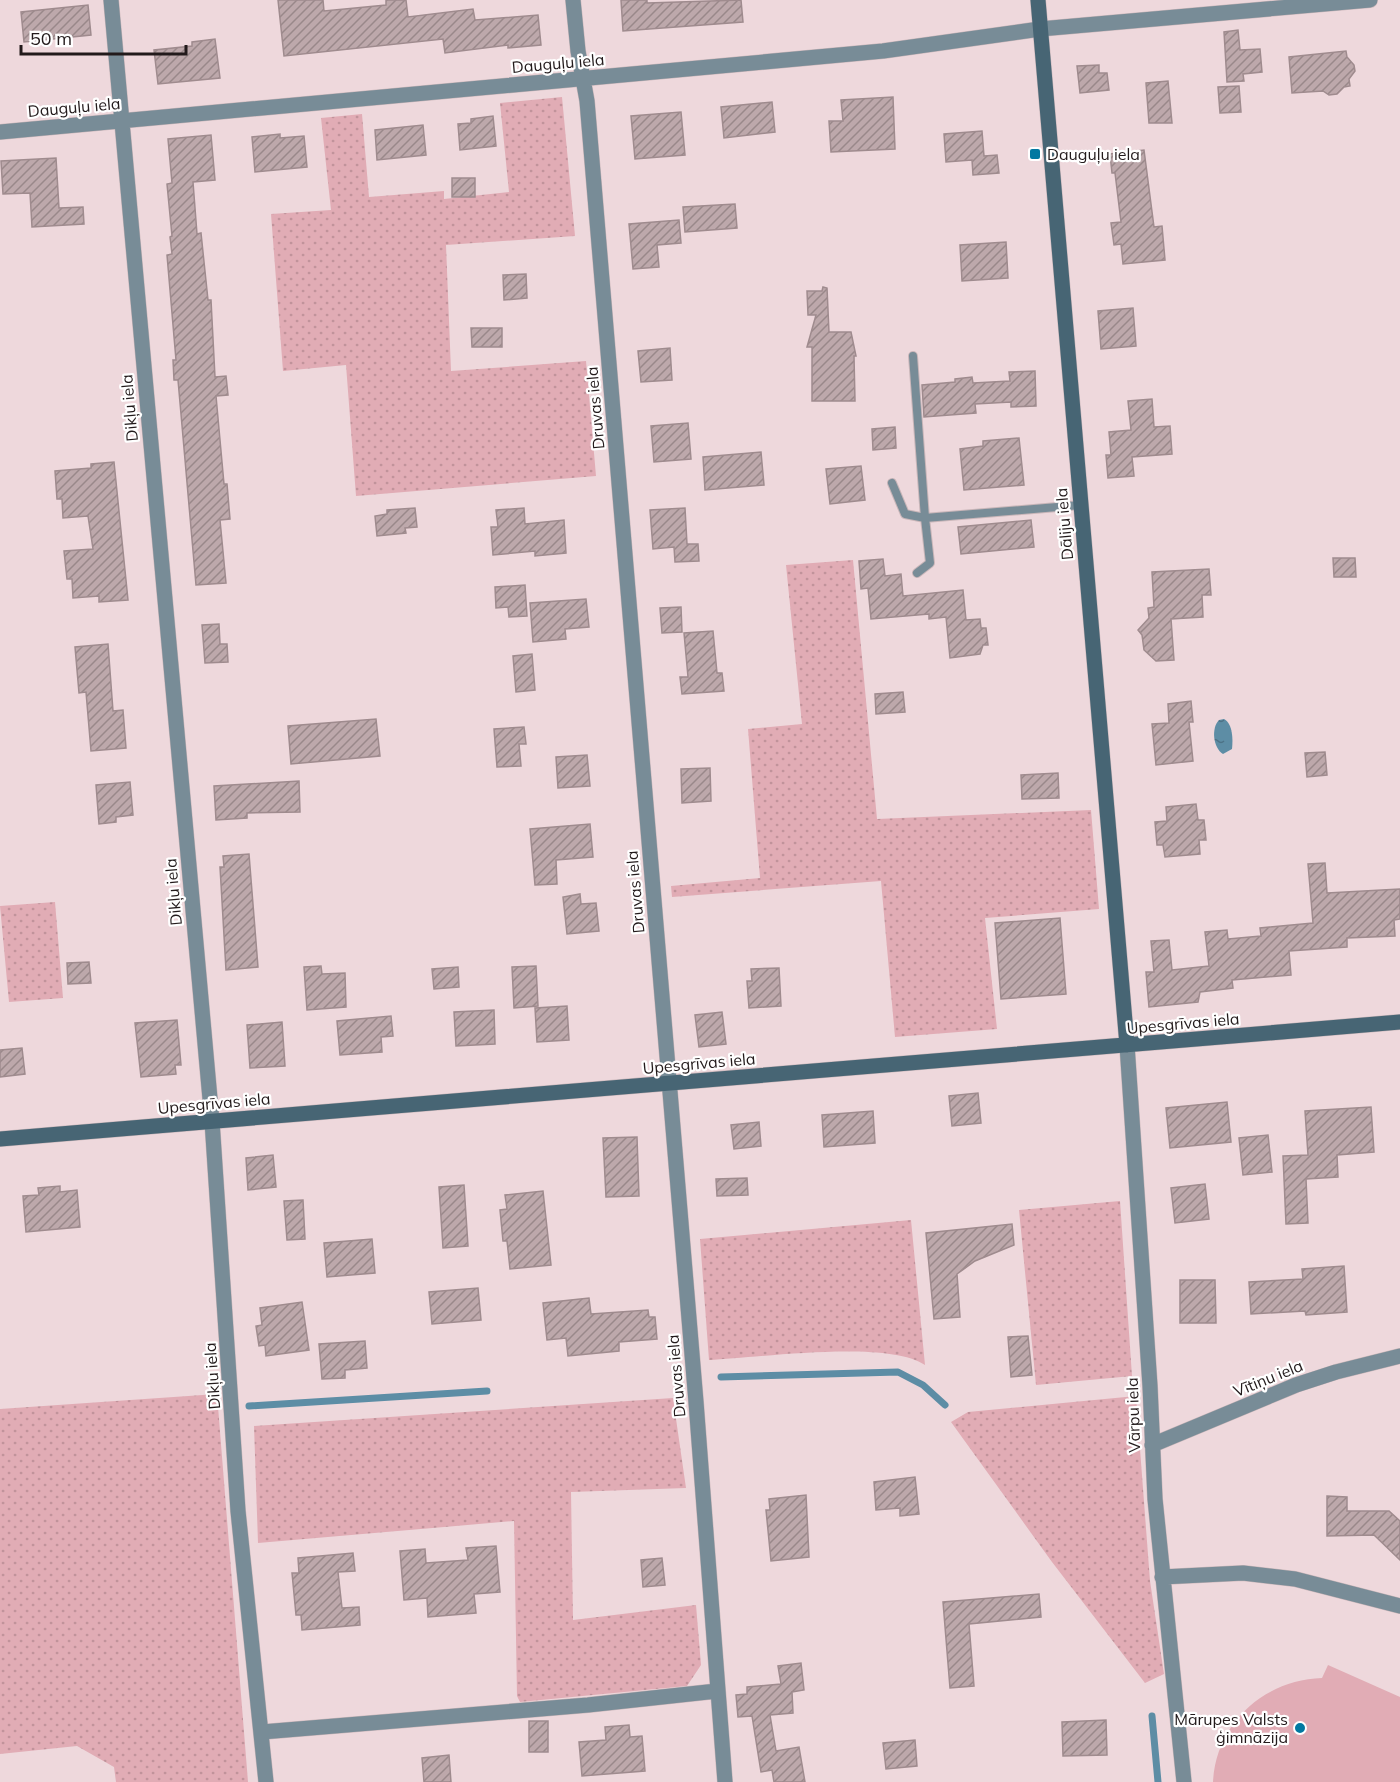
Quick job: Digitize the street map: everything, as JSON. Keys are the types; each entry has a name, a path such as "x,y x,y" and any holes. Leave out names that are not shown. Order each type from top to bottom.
{"street":[{"name":"Dikļu iela","path":"111,0 212,1121 238,1511 266,1782"},
{"name":"Druvas iela","path":"573,0 583,78 669,1083 725,1782"},
{"name":"Dāliju iela","path":"1038,0 1127,1045"},
{"name":"Dauguļu iela","path":"0,132 883,51 1040,29 1370,0"},
{"name":"Upesgrīvas iela","path":"0,1139 1400,1022"},
{"name":"Vārpu iela","path":"1127,1045 1161,1577 1184,1782"},
{"name":"Vītiņu iela","path":"1152,1445 1296,1385 1336,1371 1400,1356"},
{"path":"1161,1577 1243,1573 1295,1579 1400,1606"},
{"path":"262,1732 576,1706 717,1691"}],"lane":[{"path":"913,357 930,563 918,573"},
{"path":"892,483 905,514 925,518 1081,506"}],"shaded area":[{"path":"562,97 575,236 446,245 451,371 586,361 596,476 356,496 346,365 283,371 271,214 331,210 321,118 362,114 369,197 444,191 444,199 509,192 500,103"},
{"path":"853,560 877,819 1091,810 1099,909 985,918 997,1029 895,1037 881,881 672,897 671,886 760,878 748,729 802,724 786,565"},
{"path":"55,902 63,998 9,1002 0,906"},
{"path":"1120,1201 1132,1376 1036,1385 1019,1210"},
{"path":"911,1220 925,1365 907,1357 853,1351 709,1360 700,1239"},
{"path":"217,1394 248,1782 116,1782 114,1767 77,1746 0,1754 0,1409"},
{"path":"1136,1396 1150,1581 1164,1674 1145,1683 1052,1562 951,1422 968,1412"},
{"path":"673,1398 686,1488 571,1492 573,1620 696,1605 701,1665 687,1686 520,1702 517,1696 514,1521 258,1543 254,1426"},
{"path":"1328,1665 1400,1697 1400,1782 1213,1782 1216,1761 1223,1741 1247,1709 1263,1696 1281,1687 1322,1678"}],"water":[{"path":"1224,719 1231,728 1232,749 1223,754 1215,743 1214,733 1216,724 1219,720"}],"building":[{"path":"278,0 323,0 324,11 386,5 386,0 406,0 408,17 473,9 475,20 538,15 541,45 508,48 508,45 445,53 443,39 284,56"},
{"path":"621,0 647,0 647,3 741,0 743,22 623,31"},
{"path":"88,5 91,35 24,42 21,12"},
{"path":"1238,30 1240,50 1260,49 1262,72 1243,74 1244,81 1227,82 1224,32"},
{"path":"215,39 220,78 158,84 154,50 192,46 192,42"},
{"path":"1346,51 1355,71 1349,79 1350,86 1344,87 1337,94 1329,95 1323,91 1292,93 1289,57"},
{"path":"1099,65 1099,73 1107,73 1109,90 1080,93 1077,66"},
{"path":"1168,81 1172,123 1149,123 1146,83"},
{"path":"1239,86 1241,112 1220,113 1218,87"},
{"path":"893,97 895,149 831,152 829,121 843,121 841,100"},
{"path":"772,102 775,132 724,138 721,107"},
{"path":"681,112 685,155 635,159 631,116"},
{"path":"493,116 496,146 460,150 458,124 471,123 471,119"},
{"path":"423,125 426,155 377,160 375,130"},
{"path":"982,131 984,156 997,155 999,173 973,175 972,160 946,162 944,134"},
{"path":"280,134 280,138 304,136 307,167 255,172 252,137"},
{"path":"211,135 215,180 193,182 197,234 201,233 208,300 211,300 215,377 226,376 228,395 216,396 224,484 227,484 230,519 220,520 226,583 196,585 178,380 174,380 173,360 176,360 167,255 172,254 167,184 172,183 168,139"},
{"path":"1144,150 1154,227 1162,226 1165,260 1123,264 1121,244 1114,245 1111,223 1121,222 1115,173 1112,173 1110,154"},
{"path":"56,158 59,208 83,207 84,224 32,227 30,193 3,194 1,161"},
{"path":"452,178 475,178 475,197 452,197"},
{"path":"735,204 737,228 685,232 683,207"},
{"path":"679,220 681,243 657,245 659,267 633,269 629,224"},
{"path":"1006,242 1008,278 962,281 960,245"},
{"path":"526,274 527,298 504,300 503,275"},
{"path":"823,287 827,288 829,332 851,332 856,356 854,356 855,401 812,401 812,347 807,347 816,315 808,315 807,291 822,291"},
{"path":"1133,308 1136,346 1101,349 1098,311"},
{"path":"471,328 502,328 502,347 472,347"},
{"path":"670,348 672,380 641,382 638,351"},
{"path":"1035,371 1036,406 1011,407 1011,402 975,404 976,413 924,417 922,385 955,382 955,379 972,377 973,383 1010,381 1009,372"},
{"path":"1152,399 1154,427 1170,426 1172,454 1132,457 1134,476 1108,478 1106,455 1111,455 1109,432 1131,430 1128,401"},
{"path":"688,423 691,459 654,462 651,426"},
{"path":"895,427 896,448 873,450 872,429"},
{"path":"1019,438 1024,485 964,490 960,449 983,446 983,441"},
{"path":"761,452 764,485 705,490 703,457"},
{"path":"114,462 128,600 99,602 99,596 73,598 72,579 67,579 64,551 93,549 88,516 63,518 62,499 57,499 55,471 91,468 91,464"},
{"path":"861,466 865,500 830,504 826,469"},
{"path":"415,508 417,527 405,528 406,533 377,536 375,516 387,514 387,510"},
{"path":"524,508 525,524 564,520 566,553 535,556 535,551 493,555 491,527 498,527 496,510"},
{"path":"685,508 687,544 698,544 699,561 675,562 674,547 653,549 650,510"},
{"path":"1031,520 1034,547 961,554 958,527"},
{"path":"1333,558 1355,558 1356,577 1334,577"},
{"path":"883,559 885,576 901,574 903,596 963,590 966,620 980,619 981,628 986,628 988,645 983,645 980,654 950,658 946,617 929,619 929,614 871,619 868,588 861,589 859,561"},
{"path":"1209,569 1211,595 1202,595 1203,617 1171,619 1174,660 1156,661 1144,650 1142,635 1138,630 1149,618 1148,608 1154,607 1152,572"},
{"path":"525,585 527,616 509,617 508,607 496,608 495,587"},
{"path":"586,599 589,627 565,629 566,639 533,642 530,603"},
{"path":"681,607 682,632 662,633 660,608"},
{"path":"219,624 220,644 227,644 228,662 205,663 202,625"},
{"path":"713,631 717,673 722,673 724,691 682,694 680,677 688,677 684,633"},
{"path":"108,644 113,711 123,710 126,748 91,751 86,692 79,693 75,647"},
{"path":"532,654 535,690 516,692 513,656"},
{"path":"903,692 905,712 876,714 875,694"},
{"path":"1191,701 1193,722 1189,722 1193,761 1156,765 1152,724 1169,723 1168,704"},
{"path":"376,719 380,756 291,764 288,726"},
{"path":"524,727 526,744 519,744 521,766 497,767 494,729"},
{"path":"1325,752 1327,775 1307,777 1305,753"},
{"path":"587,755 590,786 558,788 556,757"},
{"path":"710,768 711,801 682,803 681,769"},
{"path":"1058,773 1059,798 1022,799 1021,775"},
{"path":"299,781 300,812 247,813 247,818 216,820 214,786"},
{"path":"130,782 133,815 116,817 116,822 99,824 96,785"},
{"path":"1196,804 1198,820 1204,820 1206,840 1199,840 1200,854 1165,857 1163,845 1157,845 1155,822 1167,821 1166,807"},
{"path":"590,824 593,857 556,860 557,884 535,885 530,829"},
{"path":"249,854 258,967 226,970 220,867 224,867 223,856"},
{"path":"1325,863 1327,893 1400,889 1400,919 1394,920 1395,936 1347,938 1347,947 1289,951 1291,975 1232,980 1233,988 1200,992 1198,1002 1149,1007 1146,972 1154,972 1151,941 1169,940 1172,970 1209,966 1205,932 1227,930 1228,939 1261,936 1260,928 1313,923 1308,864"},
{"path":"580,894 581,904 596,903 599,931 567,934 563,897"},
{"path":"1060,918 1066,994 1001,999 995,923"},
{"path":"89,962 91,983 68,984 67,963"},
{"path":"321,966 322,974 345,973 346,1007 307,1010 304,967"},
{"path":"536,966 538,1006 514,1008 512,967"},
{"path":"458,967 459,987 434,989 432,969"},
{"path":"779,968 781,1006 749,1008 747,981 752,981 751,969"},
{"path":"567,1006 569,1040 537,1042 535,1008"},
{"path":"494,1010 495,1044 456,1046 454,1012"},
{"path":"722,1012 726,1044 699,1047 695,1015"},
{"path":"391,1016 393,1036 381,1037 382,1052 340,1055 337,1021"},
{"path":"177,1020 181,1065 175,1065 176,1074 141,1077 135,1023"},
{"path":"282,1022 285,1066 250,1068 247,1025"},
{"path":"22,1048 25,1074 0,1077 0,1050"},
{"path":"978,1093 981,1123 952,1126 949,1096"},
{"path":"1227,1102 1231,1142 1170,1148 1166,1108"},
{"path":"1371,1107 1374,1152 1337,1155 1338,1177 1306,1179 1308,1223 1286,1224 1283,1156 1308,1155 1305,1111"},
{"path":"873,1111 875,1143 824,1147 822,1115"},
{"path":"759,1122 761,1146 734,1149 731,1125"},
{"path":"1268,1135 1272,1172 1243,1175 1239,1138"},
{"path":"637,1137 639,1196 606,1197 603,1138"},
{"path":"273,1155 276,1187 248,1190 246,1158"},
{"path":"747,1178 748,1195 717,1196 716,1179"},
{"path":"1205,1184 1209,1219 1175,1223 1171,1188"},
{"path":"464,1185 468,1246 443,1248 439,1187"},
{"path":"60,1186 60,1192 77,1190 80,1227 26,1232 23,1196 39,1195 38,1188"},
{"path":"543,1191 551,1265 510,1269 507,1241 503,1241 500,1210 507,1209 505,1195"},
{"path":"303,1200 305,1239 287,1240 284,1201"},
{"path":"1012,1224 1014,1245 975,1261 957,1274 960,1317 934,1319 926,1233"},
{"path":"372,1239 375,1273 327,1277 324,1243"},
{"path":"1344,1266 1347,1312 1306,1315 1305,1311 1251,1314 1249,1282 1303,1279 1302,1269"},
{"path":"1180,1280 1215,1280 1216,1323 1180,1323"},
{"path":"478,1288 481,1320 432,1324 429,1292"},
{"path":"589,1298 591,1314 648,1310 649,1317 655,1317 657,1339 619,1342 619,1351 568,1356 566,1338 547,1340 543,1303"},
{"path":"302,1302 309,1350 266,1356 265,1345 259,1346 256,1326 262,1325 260,1308"},
{"path":"1028,1336 1032,1375 1011,1377 1008,1337"},
{"path":"365,1341 367,1368 345,1370 345,1378 322,1379 319,1344"},
{"path":"915,1477 919,1514 900,1516 900,1508 876,1510 874,1482"},
{"path":"806,1495 809,1557 771,1561 766,1510 770,1510 769,1499"},
{"path":"1327,1496 1347,1497 1347,1511 1389,1511 1400,1521 1400,1560 1374,1535 1327,1536"},
{"path":"496,1546 500,1592 474,1594 476,1613 428,1617 427,1598 404,1600 400,1551 425,1549 426,1563 468,1560 466,1548"},
{"path":"353,1553 355,1571 338,1572 342,1608 359,1607 360,1625 302,1630 301,1615 296,1615 292,1573 299,1573 298,1558"},
{"path":"662,1558 665,1585 643,1587 641,1560"},
{"path":"1039,1594 1041,1617 969,1624 974,1686 950,1688 943,1602"},
{"path":"801,1663 804,1690 792,1692 793,1713 770,1715 776,1751 799,1747 805,1782 774,1782 772,1770 761,1772 752,1716 738,1717 736,1695 747,1694 747,1687 781,1684 778,1666"},
{"path":"1106,1720 1107,1755 1063,1756 1062,1722"},
{"path":"529,1721 548,1721 548,1752 529,1752"},
{"path":"629,1725 630,1737 642,1736 645,1771 582,1776 579,1742 606,1740 605,1727"},
{"path":"915,1740 917,1766 886,1769 883,1743"},
{"path":"449,1755 451,1782 424,1782 422,1758"}],"waterway":[{"path":"721,1377 898,1372 923,1385 945,1405"},
{"path":"249,1406 487,1391"},
{"path":"1152,1716 1158,1782"}],"place":[{"name":"Dauguļu iela","path":"1035,154"},
{"name":"Mārupes Valsts ģimnāzija","path":"1300,1728"}]}
